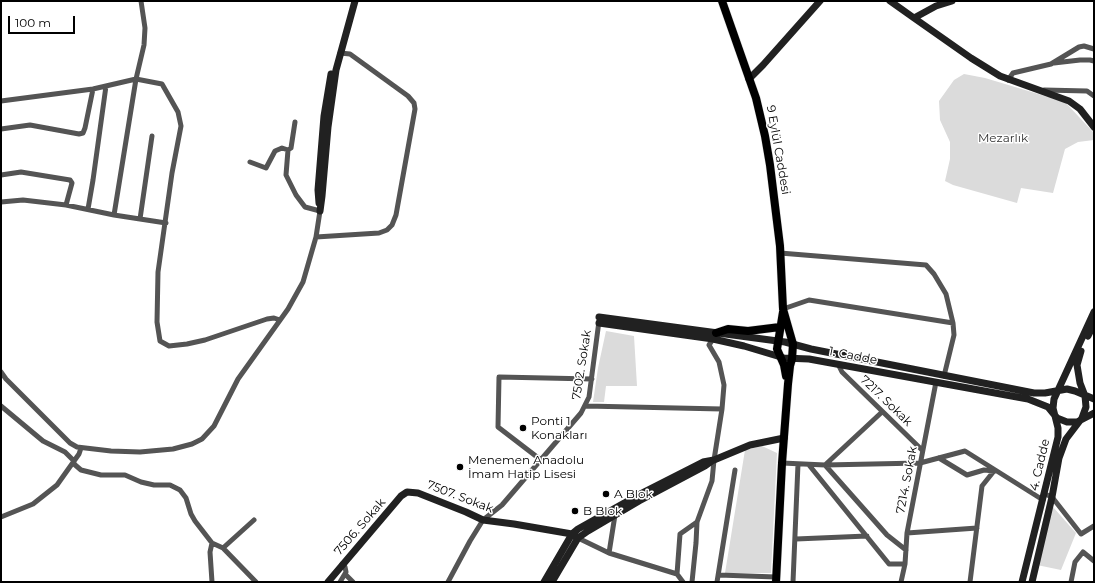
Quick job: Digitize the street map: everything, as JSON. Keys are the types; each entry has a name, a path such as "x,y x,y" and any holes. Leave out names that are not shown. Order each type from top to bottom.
{"main road":[{"name":"9 Eylül Caddesi","path":"722,1 756,98 770,165 780,253 783,309 777,349 784,365 788,384"},
{"name":"9 Eylül Caddesi","path":"776,580 782,463 788,384 793,344 783,309"},
{"path":"714,336 728,329 748,331 780,328"}],"street":[{"path":"114,215 136,79 145,36 141,1"},
{"path":"320,211 318,190 324,116 331,69 350,1"},
{"path":"1,372 6,379 70,443 81,448 140,452 173,450 202,439 214,426 238,379 280,320 303,282 316,237 335,78 340,53 355,1"},
{"path":"749,79 764,65 820,1"},
{"path":"890,1 971,58 1000,76 1069,101 1080,109 1094,127"},
{"path":"914,18 936,6 952,1"},
{"path":"1051,64 1079,47 1084,46 1094,49"},
{"path":"316,237 379,233 392,226 396,215 415,109 414,102 408,96 350,54 340,53"},
{"path":"1008,80 1013,73 1018,71 1080,60 1094,61"},
{"path":"1,102 93,89 136,79 162,84 178,112 181,126 171,181 158,272 158,333 160,341 162,344 169,346 196,343 267,319 274,318 280,320"},
{"path":"88,209 106,86"},
{"path":"1,129 30,125 79,134 83,133 93,89"},
{"path":"1040,90 1087,92 1094,96"},
{"path":"295,122 291,148 288,150 286,175 296,195 305,207 320,211"},
{"path":"140,219 152,136"},
{"path":"250,162 266,168 274,151 282,148 288,150"},
{"path":"1,175 21,172 70,180 72,183 66,205"},
{"path":"1,202 23,200 66,205 114,215 166,223"},
{"path":"780,253 926,265 946,294 953,323 954,335 944,376"},
{"path":"783,309 809,300 953,323"},
{"name":"4. Cadde","path":"1032,582 1058,437 1053,402 1094,312"},
{"name":"1. Cadde","path":"599,320 714,336 785,342 818,351 1034,393 1071,390 1094,399"},
{"name":"7502. Sokak","path":"448,582 483,520 502,505 582,413 586,406 592,379 599,320"},
{"name":"4. Cadde","path":"1022,582 1059,458 1066,439 1080,420 1086,407 1085,396 1080,383 1077,365 1079,355 1093,327"},
{"path":"692,582 697,522 712,481 722,409 724,385 719,362 709,345 714,336"},
{"name":"1. Cadde","path":"714,336 780,356 838,364 1028,399 1048,407 1057,418 1067,422 1074,422 1094,413"},
{"name":"7217. Sokak","path":"838,364 842,372 922,450"},
{"path":"541,460 498,426 499,377 592,379"},
{"name":"7214. Sokak","path":"901,582 907,533 936,382"},
{"path":"1,406 43,441 76,458"},
{"path":"586,406 722,409"},
{"path":"825,465 882,412"},
{"path":"544,582 575,536 588,531 714,460 750,445 784,438"},
{"path":"81,448 74,464 81,470 88,473 101,475 126,475 141,482 154,485 170,485 180,490 186,498 190,514 195,522 212,542 223,548 256,582"},
{"path":"782,463 825,465 920,463 965,451 994,471 1047,497 1081,534 1094,526"},
{"path":"1,517 34,504 57,485 76,458"},
{"path":"939,458 967,476 984,470 994,471"},
{"path":"552,582 578,529 642,493 703,462 714,460"},
{"path":"793,582 798,464"},
{"path":"809,465 889,564 904,564"},
{"path":"825,465 887,535 906,550"},
{"path":"718,582 736,470"},
{"path":"970,582 982,486 994,471"},
{"name":"7507. Sokak","path":"412,491 483,520 575,536"},
{"name":"7506. Sokak","path":"328,582 401,496 412,491"},
{"path":"609,552 615,515"},
{"path":"223,548 254,520"},
{"path":"676,574 680,534 697,522"},
{"path":"907,533 976,528"},
{"path":"575,536 609,552 676,574 683,582"},
{"path":"796,539 867,536"},
{"path":"212,542 210,552 212,582"},
{"path":"1071,582 1075,562 1083,552 1094,561"},
{"path":"340,582 345,574 345,567 342,564"},
{"path":"345,574 353,582"},
{"path":"719,575 776,580"}],"green space":[{"name":"Mezarlık","path":"964,74 985,78 1065,102 1094,133 1094,140 1078,142 1065,149 1053,193 1021,188 1017,203 953,185 945,181 950,159 950,142 940,120 939,101 954,80"},
{"path":"606,331 634,336 637,386 606,386 604,402 593,402 598,368"},
{"path":"762,446 777,453 771,573 725,573 745,450"},
{"path":"1053,507 1076,533 1061,570 1037,565"}],"place":[{"name":"Ponti 1 Konakları","path":"523,428"},
{"name":"Menemen Anadolu İmam Hatip Lisesi","path":"460,467"},
{"name":"A Blok","path":"606,494"},
{"name":"B Blok","path":"575,511"}]}
